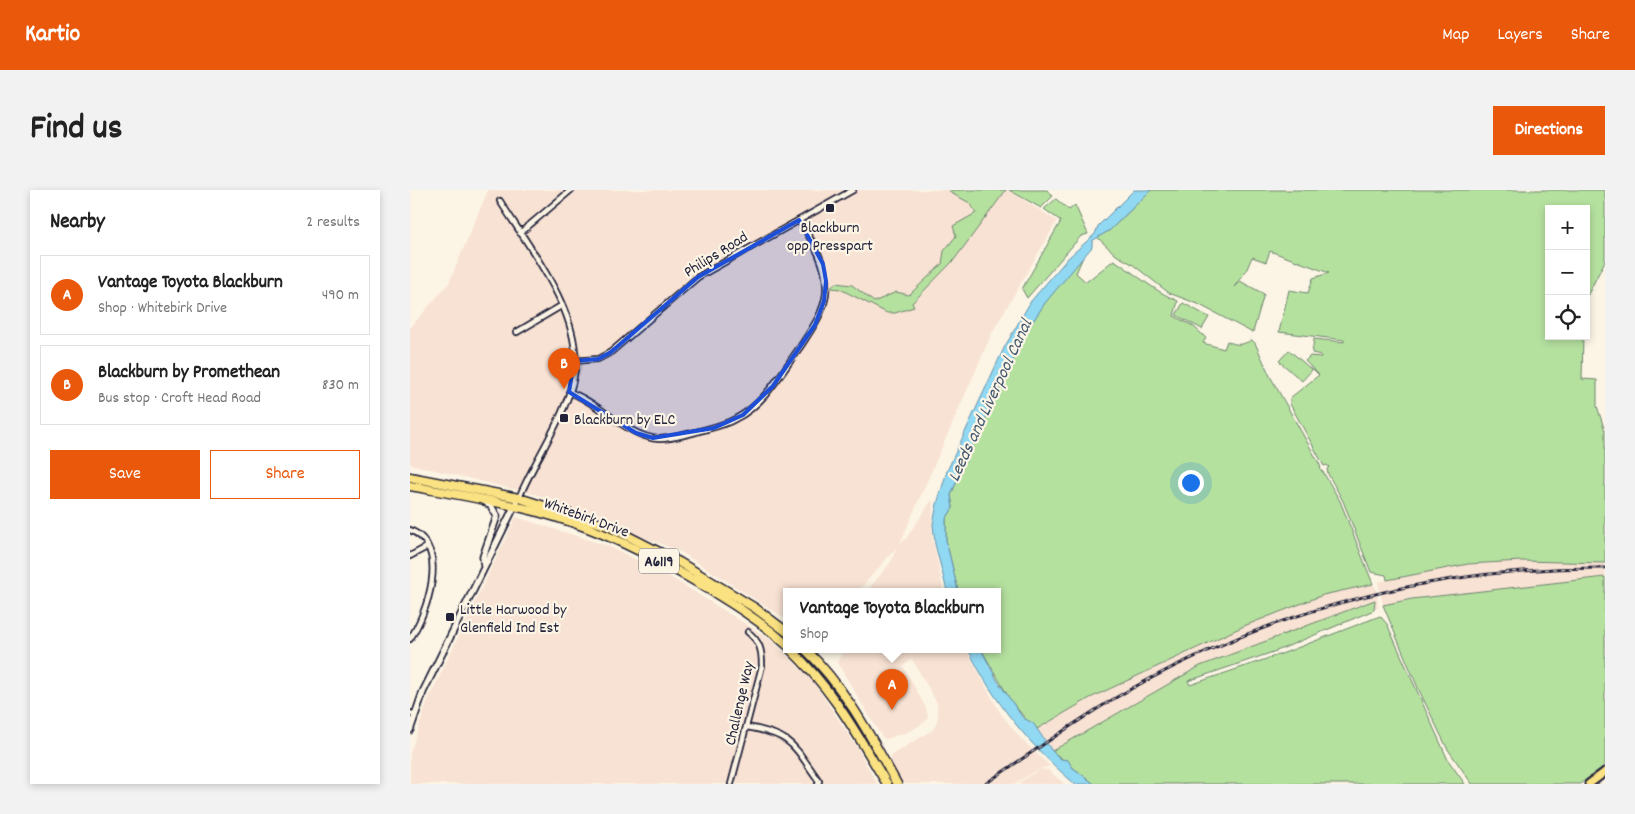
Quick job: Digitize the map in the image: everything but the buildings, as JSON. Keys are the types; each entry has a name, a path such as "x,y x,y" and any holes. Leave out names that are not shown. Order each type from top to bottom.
{"highway":[{"name":"Whitebirk Drive","path":"410,477 519,498 570,512 642,542 747,603 783,629"},
{"name":"Whitebirk Drive","path":"410,486 515,506 587,528 639,550 750,615 783,642"},
{"path":"794,653 814,672 834,696 886,784"},
{"path":"809,653 825,669 845,695 897,784"}],"main road":[{"path":"1589,784 1605,772"}],"street":[{"path":"520,233 571,190"},
{"name":"Philips Road","path":"574,361 598,359 612,352 698,277 853,190"},
{"path":"410,730 412,714 519,498 530,471 554,426 574,376 573,334 555,289 500,201"},
{"path":"569,392 580,395 636,433 653,438 672,438 714,428 743,415 773,386 815,325 824,302 826,280 823,264 799,220"},
{"path":"517,332 561,306"},
{"path":"482,500 491,506 497,516 483,557 484,568"},
{"path":"410,530 418,534 427,547 432,566 432,589 420,624 410,640"},
{"path":"410,556 427,547"},
{"name":"Challenge Way","path":"732,784 762,666 762,651 757,640 748,632"},
{"path":"747,727 771,731 791,741 819,781 818,784"}],"highlighted area":[{"path":"799,220 823,264 826,281 824,301 815,325 773,386 743,415 714,428 653,438 636,433 569,392 574,361 598,359 611,352 698,277"}],"shaded area":[{"path":"488,190 1008,190 1057,221 993,331 900,543 906,539 931,501 933,501 932,536 943,588 869,588 891,562 897,547 861,588 783,588 783,617 681,552 538,495 410,464 410,328 449,283"},
{"path":"516,517 608,546 664,573 771,640 812,680 858,749 877,784 410,784 410,753 428,700"},
{"path":"1521,561 1605,563 1605,577 1412,599 1383,605 1378,582 1468,564"},
{"path":"1373,584 1377,590 1378,608 1334,628 1183,676 1052,751 1037,729 1090,698 1244,626 1323,595"},
{"path":"841,653 968,653 999,711 1021,739 1050,766 1037,770 1014,784 903,784 891,764 891,755 933,730 938,718 937,703 912,659 903,666 926,708 928,717 925,722 910,731 886,739 882,737 837,662"},
{"path":"1040,769 1048,770 1065,784 1017,784"}],"green space":[{"path":"951,190 1006,190 954,260 912,303 914,307 895,313 887,313 840,289 831,288 835,283 852,285 874,302 896,292 909,295 942,264 944,251 956,236 953,226 976,213 970,203 949,192"},
{"path":"1009,190 1047,190 1053,196 1041,208"},
{"path":"1151,190 1605,190 1605,261 1590,290 1590,205 1545,205 1545,340 1583,340 1582,379 1597,380 1597,406 1605,431 1605,563 1521,561 1468,564 1387,580 1386,575 1371,572 1343,501 1328,474 1327,469 1329,467 1327,465 1324,466 1290,404 1290,398 1319,375 1305,361 1310,356 1321,357 1321,355 1312,353 1314,339 1344,342 1344,340 1279,332 1289,290 1308,293 1313,278 1329,273 1270,251 1266,262 1252,257 1246,271 1234,287 1240,281 1264,294 1253,332 1251,332 1198,304 1169,293 1132,264 1116,255 1097,237 1110,230"},
{"path":"1056,199 1069,210 1075,205 1088,234 1081,236 1027,298 1022,289 1061,221 1044,209"},
{"path":"1083,257 1076,273 1086,282 1114,260 1153,287 1178,301 1174,316 1193,326 1206,338 1203,343 1224,349 1227,341 1240,344 1252,340 1320,465 1321,471 1340,501 1373,584 1323,595 1244,626 1090,698 1037,729 1028,722 1011,701 983,653 1001,653 1001,588 957,588 946,540 946,519 953,508 951,495 963,466 1028,329 1045,302"},
{"path":"1183,303 1209,317 1202,329 1176,315"},
{"path":"1289,350 1312,370 1302,381 1279,361"},
{"path":"1605,577 1605,765 1580,784 1472,784 1447,748 1418,688 1383,605 1412,599"},
{"path":"1375,600 1374,610 1279,650 1188,681 1190,685 1284,653 1380,616 1387,624 1448,760 1465,784 1094,784 1052,751 1200,666"}],"water":[{"name":"Leeds and Liverpool Canal","path":"1134,190 1151,190 1110,230 1092,241 1092,247 1045,303 1028,329 951,495 953,508 946,519 946,540 957,588 946,588 935,544 933,524 947,471 1004,348 1031,301 1068,258 1095,234 1098,226"},
{"path":"970,653 983,653 997,680 1023,718 1033,723 1052,751 1061,759 1068,760 1072,767 1094,784 1075,784 1059,770 1014,722 989,688"}],"railway":[{"path":"985,784 1081,719 1140,684 1250,633 1307,613 1365,596 1424,584 1544,569 1605,568"}],"place":[{"name":"Blackburn opp Presspart","path":"830,208"},
{"name":"Blackburn by Promethean","path":"564,389"},
{"name":"Blackburn by ELC","path":"564,418"},
{"name":"Little Harwood by Glenfield Ind Est","path":"450,617"},
{"name":"Vantage Toyota Blackburn","path":"892,710"}]}
